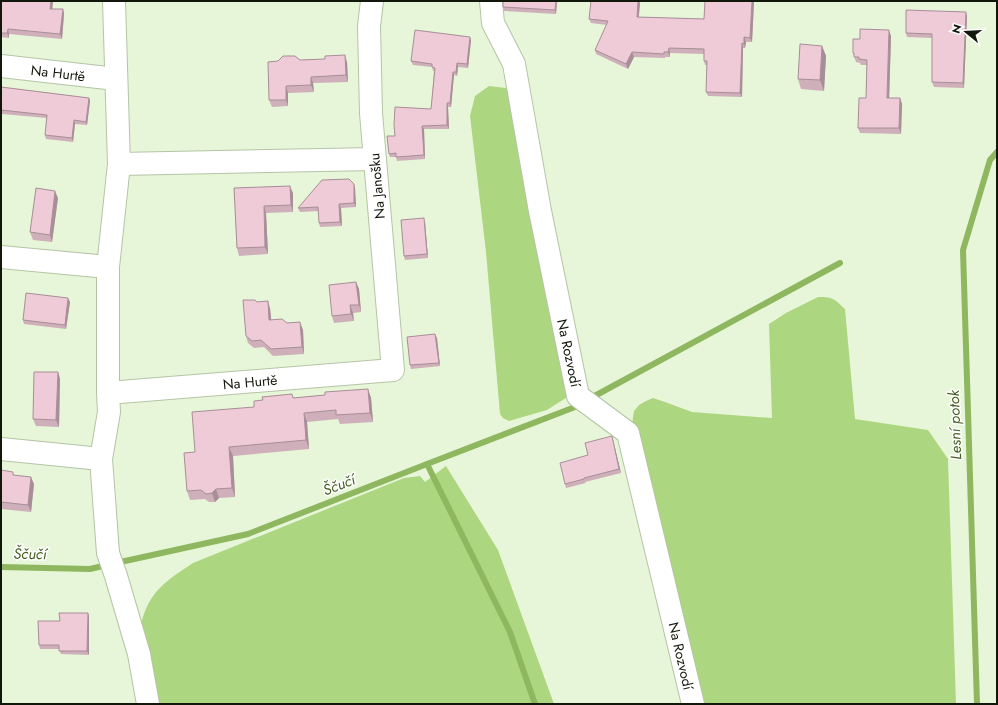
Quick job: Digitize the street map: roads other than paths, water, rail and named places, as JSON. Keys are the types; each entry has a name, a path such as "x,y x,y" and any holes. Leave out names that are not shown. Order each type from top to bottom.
{"street":[{"path":"114,1 119,164 108,267 109,412 101,459 108,553 139,654 148,704"},
{"name":"Na Janošku","path":"372,1 369,26 370,113 393,370"},
{"name":"Na Rozvodí","path":"491,1 494,23 514,64 540,211 578,396 628,433 692,704"},
{"name":"Na Hurtě","path":"1,66 116,79"},
{"path":"119,164 375,159"},
{"path":"1,257 108,267"},
{"name":"Na Hurtě","path":"108,393 393,370"},
{"path":"1,449 101,459"}],"waterway":[{"name":"Lesní potok","path":"977,704 963,250 990,160 997,152"},
{"path":"589,399 840,263"},
{"path":"427,464 580,404"},
{"name":"Ščučí","path":"116,563 248,534 427,464 510,632 535,704"},
{"name":"Ščučí","path":"1,567 90,569 107,565"}]}
